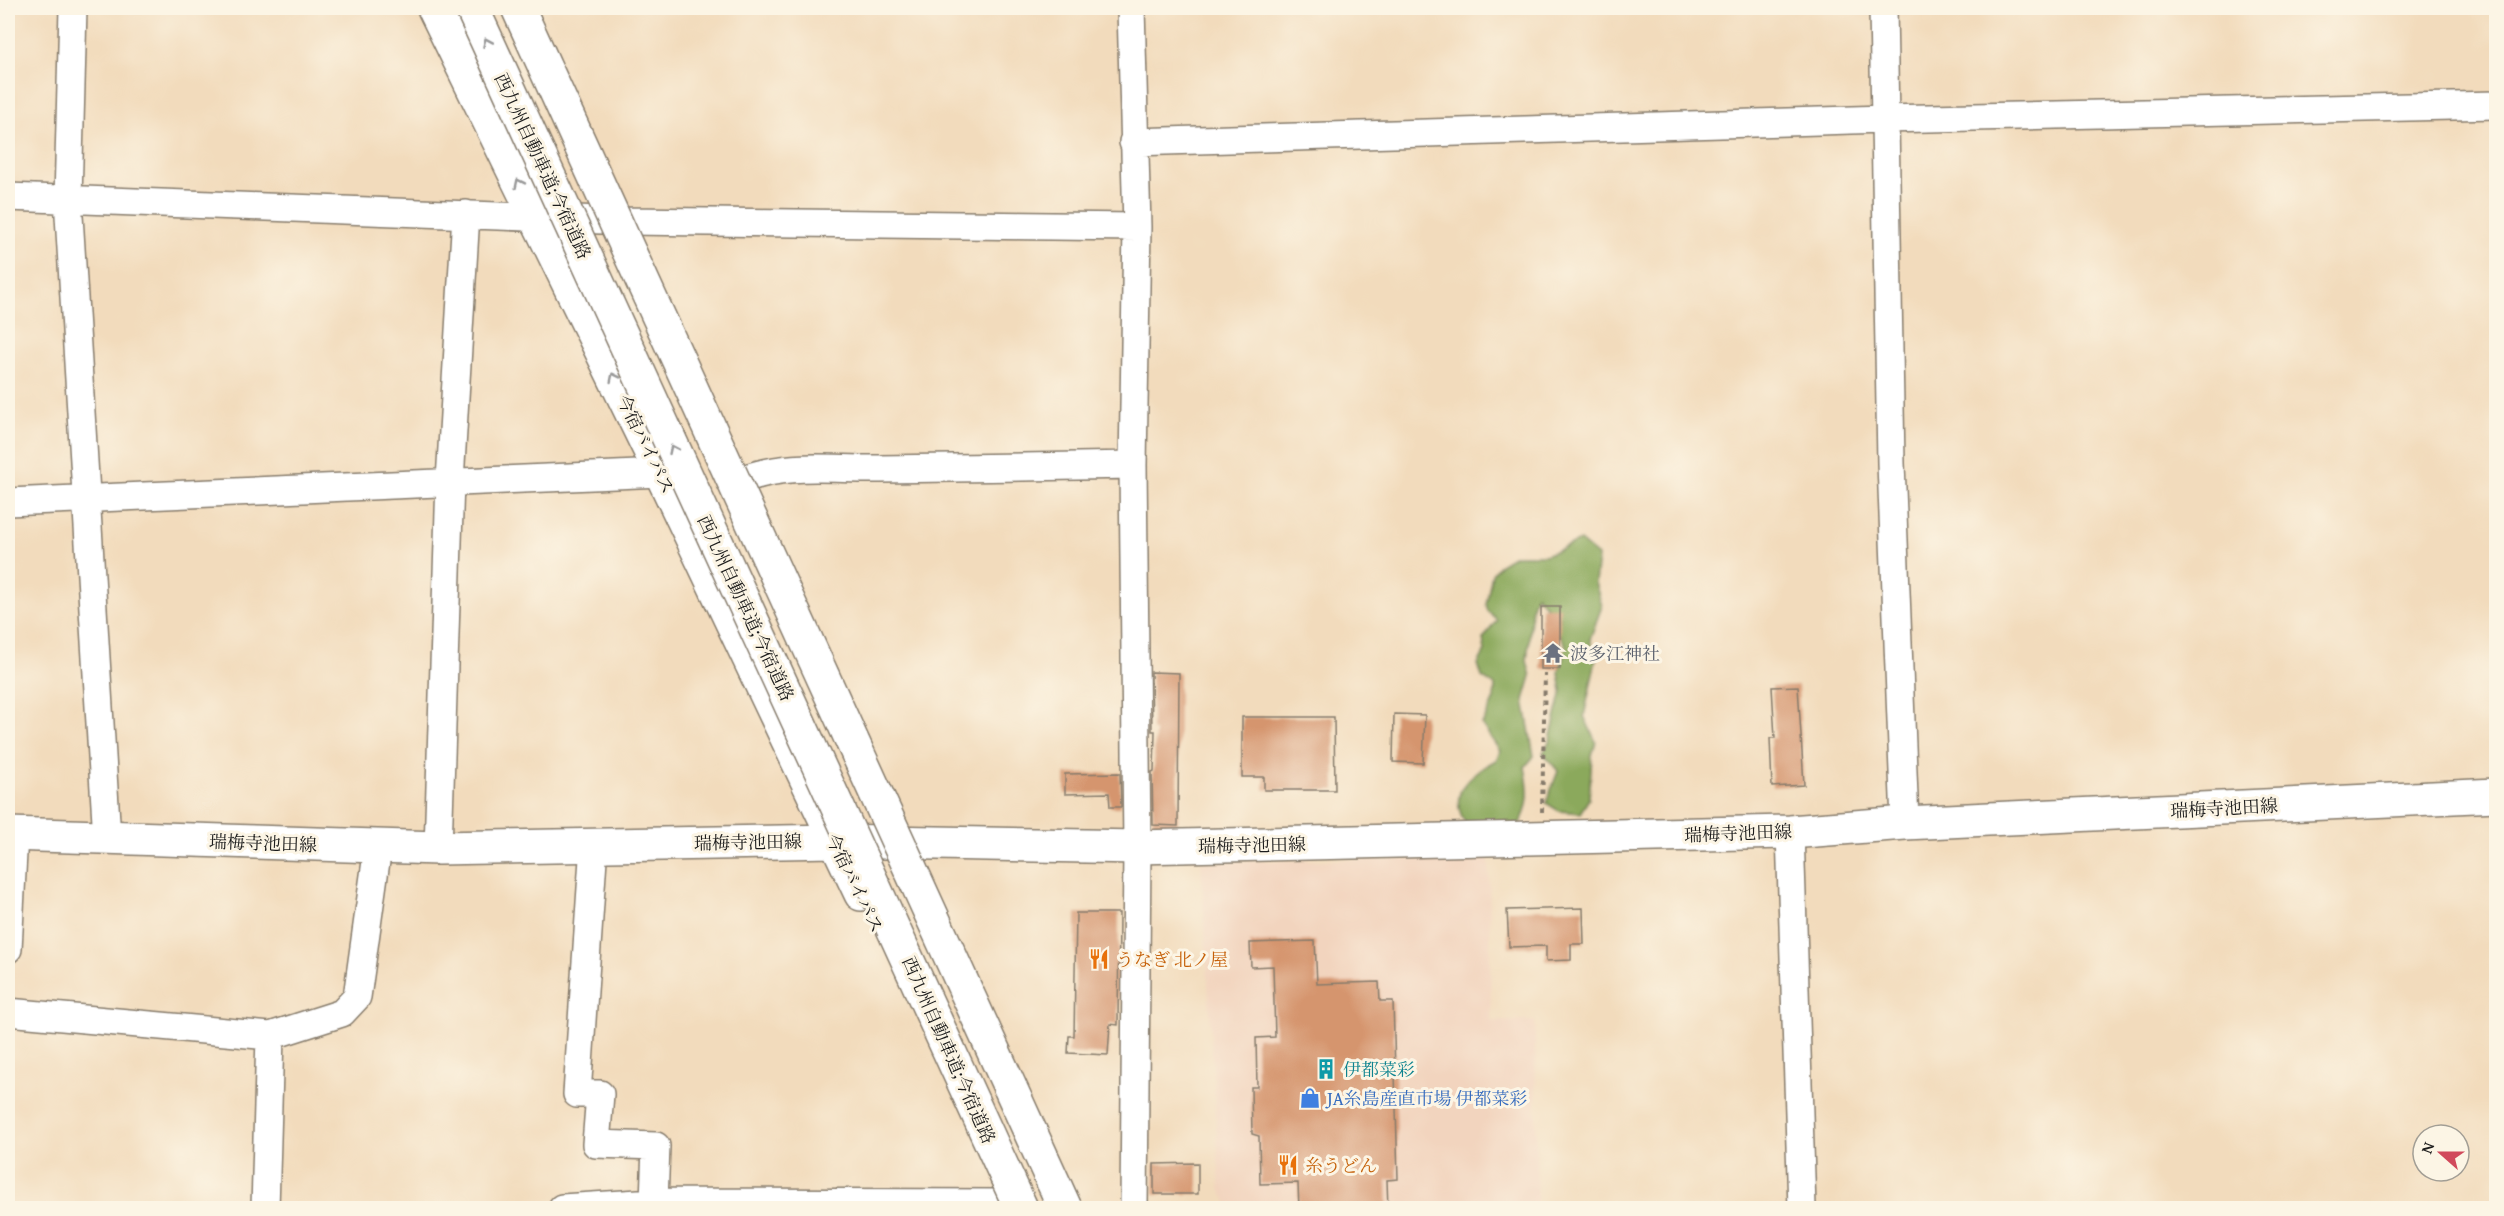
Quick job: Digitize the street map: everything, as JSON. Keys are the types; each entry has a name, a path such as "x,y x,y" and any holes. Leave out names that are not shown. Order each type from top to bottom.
{"main road":[{"name":"今宿バイパス","path":"434,8 661,473 834,841 931,1036 1011,1207"},
{"name":"西九州自動車道;今宿道路","path":"472,8 1011,1207"},
{"path":"518,8 1065,1209"},
{"path":"531,8 744,479 1081,1209"},
{"name":"瑞梅寺池田線","path":"11,834 438,848 834,841 1137,847 1790,832 1905,823 2496,795"}],"street":[{"path":"73,8 68,199 108,838"},
{"path":"1131,8 1137,227 1133,465 1137,847 1134,1209"},
{"path":"1883,8 1891,463 1905,823"},
{"path":"1133,142 1884,119 2496,105"},
{"path":"8,197 466,214 536,219 1137,227"},
{"path":"438,848 450,481 466,214"},
{"path":"744,479 767,470 786,468 861,470 1133,465"},
{"path":"8,502 661,473"},
{"path":"1790,832 1802,1209"},
{"path":"8,949 11,834"},
{"path":"594,844 577,1094 600,1094 596,1144 656,1146 654,1202"},
{"path":"8,1012 270,1036 342,1013 357,997 378,847"},
{"path":"266,1209 270,1036"},
{"path":"562,1209 654,1202 1011,1207"}],"path":[{"path":"1541,819 1545,675"}],"shaded area":[{"name":"伊都菜彩","path":"1489,858 1491,1021 1535,1021 1537,1208 1228,1208 1220,1189 1201,862"}],"green space":[{"path":"1580,541 1598,556 1595,583 1602,606 1590,639 1596,660 1584,716 1596,742 1592,755 1589,799 1580,813 1559,811 1546,803 1558,771 1543,753 1550,740 1562,691 1559,673 1566,646 1558,631 1560,617 1551,612 1536,595 1532,606 1527,661 1531,676 1524,700 1534,756 1525,767 1528,790 1526,811 1519,825 1468,827 1461,816 1459,805 1462,788 1476,773 1496,760 1500,751 1482,725 1494,699 1495,686 1482,677 1478,664 1485,651 1483,639 1497,620 1488,611 1486,604 1492,574 1500,564 1515,555 1545,555"}],"building":[{"path":"1541,607 1560,607 1560,669 1541,669"},
{"path":"1151,672 1179,673 1178,826 1153,825 1152,772 1154,771 1155,731 1152,731"},
{"path":"1798,686 1804,785 1772,787 1770,738 1775,738 1772,687"},
{"path":"1394,714 1425,715 1423,763 1393,762"},
{"path":"1242,717 1334,717 1335,790 1264,790 1264,777 1242,777"},
{"path":"1120,773 1121,807 1110,807 1109,793 1065,794 1065,774"},
{"path":"1583,908 1584,944 1571,944 1571,960 1546,961 1546,946 1509,947 1507,910"},
{"path":"1076,913 1119,913 1118,1025 1110,1024 1108,1055 1068,1053 1069,1036 1074,1036"},
{"name":"伊都菜彩","path":"1315,941 1317,984 1379,982 1380,1001 1393,1001 1398,1179 1387,1180 1388,1209 1299,1209 1298,1183 1260,1184 1259,1136 1252,1134 1251,1087 1257,1087 1256,1038 1275,1037 1273,966 1251,967 1250,943"},
{"path":"1198,1163 1198,1194 1154,1194 1154,1164"}],"place":[{"name":"波多江神社","path":"1553,653"},
{"name":"うなぎ 北ノ屋","path":"1099,959"},
{"name":"伊都菜彩","path":"1326,1069"},
{"name":"JA糸島産直市場 伊都菜彩","path":"1310,1098"},
{"name":"糸うどん","path":"1288,1165"}]}
